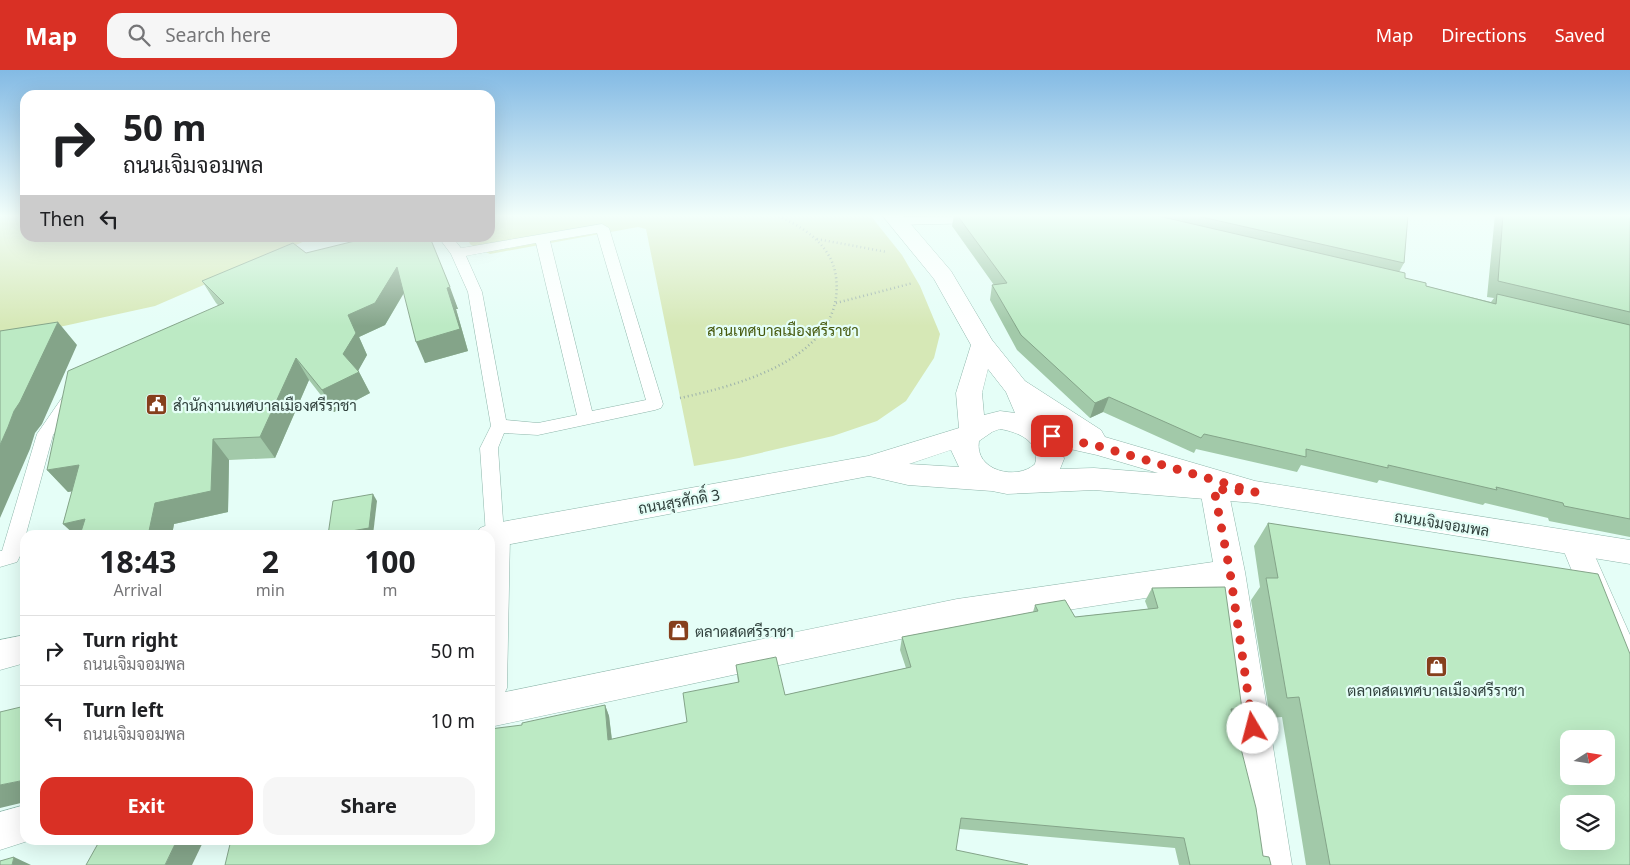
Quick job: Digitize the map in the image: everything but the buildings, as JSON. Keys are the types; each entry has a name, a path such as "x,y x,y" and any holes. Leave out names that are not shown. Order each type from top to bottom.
{"main road":[{"path":"921,252 943,276 983,345 1014,386 1037,432 1046,442 1050,452 1050,463 1044,473 1028,481 1007,484 992,480 980,473 965,454 965,444 970,432 969,393 983,345"},
{"path":"1014,386 1088,435 1119,452"},
{"path":"970,432 988,422 1000,420 1026,426 1037,432"},
{"name":"ถนนสุรศักดิ์ 3","path":"495,535 868,466 970,432"},
{"name":"ถนนเจิมจอมพล","path":"1037,432 1119,452 1255,492"},
{"name":"ถนนสุรศักดิ์ 3","path":"868,466 908,474 992,480"},
{"name":"ถนนเจิมจอมพล","path":"1028,481 1094,479 1255,492 1630,552"},
{"path":"1214,489 1230,572 1273,865"},
{"path":"1576,544 1630,673"},
{"path":"495,710 957,613 1230,572"},
{"path":"0,655 20,650"},
{"path":"0,831 20,825"}],"lane":[{"path":"463,252 458,253 475,292 499,426 489,448 493,530"},
{"path":"545,252 586,419"},
{"path":"499,426 538,429 655,404 609,252"},
{"path":"0,559 10,556 45,434 78,388 86,383"}],"path":[{"path":"655,404 738,384 776,368 805,349 827,326 836,303 837,278 832,258 827,252"},
{"path":"891,252 927,259"},
{"path":"836,303 943,276"}],"green space":[{"path":"0,252 279,252 155,306 0,340"},
{"name":"สวนเทศบาลเมืองศรีราชา","path":"651,252 900,252 920,286 940,334 934,358 906,401 877,421 833,436 739,458 694,466"}],"place":[{"name":"สำนักงานเทศบาลเมืองศรีราชา","path":"157,405"},
{"name":"ตลาดสดศรีราชา","path":"679,631"},
{"name":"ตลาดสดเทศบาลเมืองศรีราชา","path":"1436,667"}],"route":[{"path":"1052,436 1098,446 1255,492 1214,489 1230,572 1253,728"}]}
